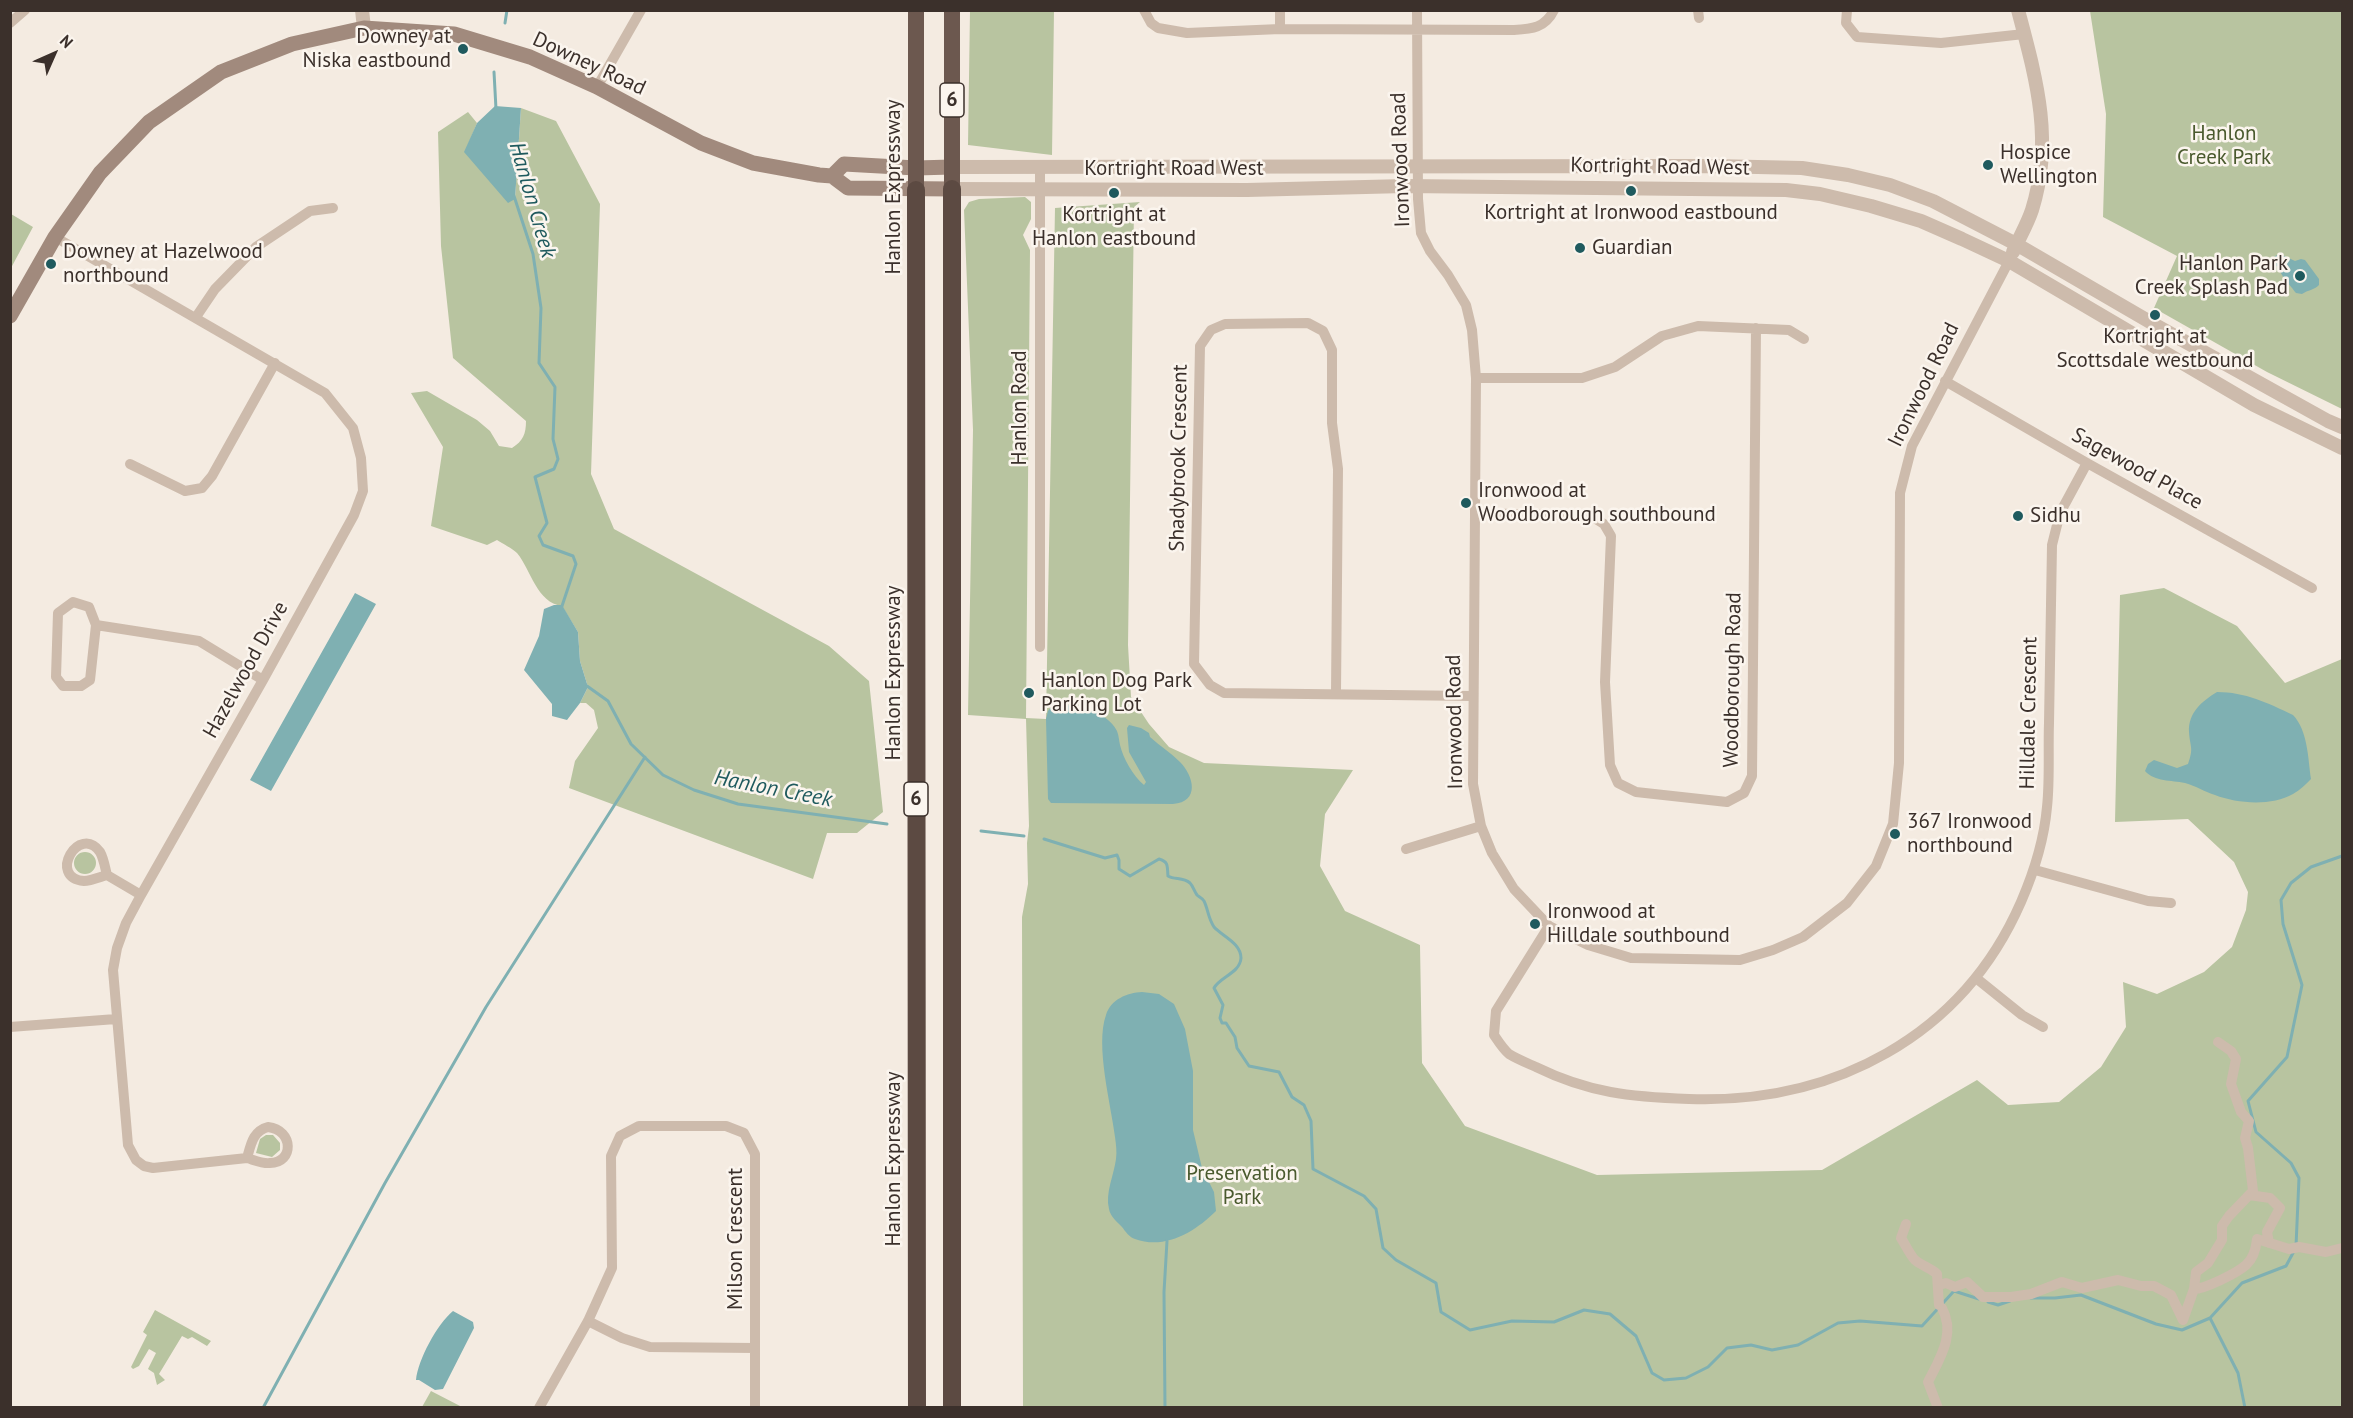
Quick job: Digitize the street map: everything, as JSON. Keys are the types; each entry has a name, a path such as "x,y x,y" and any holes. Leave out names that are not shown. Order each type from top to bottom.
{"highway":[{"name":"Hanlon Expressway","path":"916,10 917,1407"},
{"name":"6","path":"952,10 952,1407"}],"main road":[{"name":"Downey Road","path":"10,316 55,237 100,173 149,122 221,72 292,44 364,28 453,34 530,57 597,87 701,143 753,163 832,176 848,188 916,190"},
{"path":"832,176 844,164 916,168 952,167"},
{"name":"Kortright Road West","path":"916,190 952,189"}],"street":[{"path":"10,23 25,10"},
{"path":"362,10 364,28"},
{"path":"597,87 641,10"},
{"path":"1144,10 1151,23 1158,28 1187,33 1280,29 1417,31 1531,29 1541,27 1549,20 1554,10"},
{"path":"1280,10 1280,29"},
{"name":"Ironwood Road","path":"1417,10 1418,187 1421,233 1430,251 1466,305 1472,330 1476,378 1473,784 1481,826 1492,854 1514,889 1549,926 1588,945 1631,958 1740,960 1773,950 1803,937 1847,903 1876,866 1893,824 1899,763 1900,494 1912,446 2009,261"},
{"path":"1847,10 1846,23 1857,37 1941,43 2024,34"},
{"path":"2009,261 2031,211 2042,169 2042,119 2018,10"},
{"name":"Kortright Road West","path":"952,167 1040,169 1418,166 1802,168 1848,175 1890,185 1933,201 2016,244 2157,326 2328,421 2343,427"},
{"name":"Hanlon Road","path":"1040,169 1040,647"},
{"name":"Kortright Road West","path":"952,189 1040,191 1418,187 1786,190 1820,194 1921,221 2009,261 2254,405 2343,448"},
{"path":"196,317 215,289 256,247 310,211 333,208"},
{"name":"Hazelwood Drive","path":"55,237 325,393 353,428 361,458 363,491 354,515 126,923 117,948 113,970 128,1145 136,1160 144,1166 153,1168 247,1158"},
{"name":"Shadybrook Crescent","path":"1336,693 1338,469 1332,423 1332,350 1323,331 1308,323 1226,324 1211,330 1200,346 1194,664 1210,685 1224,693 1472,696"},
{"path":"1476,378 1582,378 1615,367 1662,336 1698,326 1789,330 1804,339"},
{"name":"Woodborough Road","path":"1476,513 1591,516 1604,524 1611,536 1605,682 1610,765 1618,783 1636,792 1727,802 1744,793 1752,776 1756,328"},
{"path":"130,464 185,491 202,488 212,476 275,363"},
{"name":"Sagewood Place","path":"1945,381 2087,464 2312,588"},
{"name":"Hilldale Crescent","path":"1549,926 1496,1011 1494,1035 1508,1053 1562,1080 1595,1090 1631,1097 1694,1099 1762,1096 1805,1088 1853,1071 1885,1056 1916,1036 1976,978 2009,930 2035,870 2047,808 2052,545 2060,513 2087,464"},
{"path":"73,602 89,607 96,625 90,680 81,686 63,686 56,677 58,614 73,602"},
{"path":"96,625 199,641 263,680"},
{"path":"1406,849 1481,826"},
{"path":"2035,870 2148,901 2171,903"},
{"path":"107,875 141,895"},
{"path":"1976,978 2022,1015 2043,1027"},
{"path":"10,1027 116,1019"},
{"path":"1939,1285 1946,1283 1955,1287 1967,1282 1983,1297 2011,1297 2031,1294 2062,1282 2082,1288 2118,1280 2141,1286 2154,1286 2171,1295 2183,1320 2194,1289 2196,1272 2208,1263 2222,1240 2222,1226 2229,1216 2253,1191 2245,1138 2248,1121 2241,1112 2231,1084 2236,1059 2231,1051 2218,1042"},
{"name":"Milson Crescent","path":"539,1407 588,1321 612,1268 611,1156 620,1136 639,1126 726,1126 744,1133 755,1154 755,1407"},
{"path":"2249,1195 2270,1198 2280,1208 2267,1232 2269,1243"},
{"path":"1906,1224 1901,1238 1915,1260 1937,1274 1940,1306 1946,1316 1948,1336 1928,1382 1938,1407"},
{"path":"2194,1289 2224,1278 2246,1265 2256,1250 2257,1239 2289,1249 2299,1247 2326,1252 2343,1248"},
{"path":"588,1321 622,1338 650,1347 755,1348"}],"green space":[{"path":"970,11 1054,11 1052,155 968,145"},
{"name":"Hanlon Creek Park","path":"2090,11 2342,11 2342,409 2267,372 2154,308 2177,256 2103,217 2106,114"},
{"path":"521,108 556,121 600,204 591,474 614,529 829,646 869,681 883,812 857,833 827,833 813,879 569,788 575,761 598,728 594,710 586,703 580,703 588,687 580,661 578,632 562,606 553,604 540,592 513,549 497,540 487,545 431,526 443,447 411,393 427,391 477,420 490,431 499,446 512,448 519,443 526,421 453,358 441,246 438,132 468,112 477,123 465,152 515,199"},
{"name":"Preservation Park","path":"1025,197 1031,202 1031,219 1023,235 1030,250 1026,718 1046,719 1055,208 1140,202 1134,207 1128,645 1131,697 1149,724 1169,747 1204,763 1353,770 1325,814 1320,866 1345,911 1420,945 1422,1063 1465,1126 1597,1175 1822,1170 1977,1080 2008,1105 2059,1102 2101,1067 2126,1027 2123,982 2157,994 2204,972 2232,947 2246,910 2248,892 2234,862 2188,819 2115,822 2120,595 2164,588 2237,626 2285,683 2342,659 2342,1407 1023,1407 1022,917 1028,884 1029,826 1026,719 968,715 973,430 964,210 969,202 979,199"},
{"path":"11,214 33,227 11,268"},
{"path":"81,852 89,852 96,859 96,867 89,874 81,874 74,867 74,859"},
{"path":"266,1135 273,1135 280,1143 280,1150 272,1157 256,1153 260,1139"},
{"path":"155,1310 211,1341 207,1346 192,1337 188,1339 182,1336 159,1374 165,1380 157,1385 154,1373 148,1369 156,1353 149,1349 139,1366 133,1369 131,1367 147,1335 143,1332"},
{"path":"431,1391 462,1407 422,1407"}],"water":[{"path":"495,106 521,108 515,199 508,203 464,152 477,123"},
{"name":"Hanlon Park Creek Splash Pad","path":"2280,254 2295,261 2305,260 2319,279 2319,285 2302,294 2296,293 2279,267 2274,265 2275,256"},
{"path":"355,593 376,604 271,791 250,780"},
{"path":"562,605 578,632 580,661 588,687 580,703 567,720 552,716 552,704 524,670 539,636 544,609"},
{"path":"2217,692 2247,696 2293,715 2302,729 2311,779 2298,791 2285,798 2265,802 2244,802 2211,794 2185,783 2158,779 2149,775 2145,771 2148,764 2154,760 2177,768 2188,764 2191,751 2189,725 2193,713 2206,699"},
{"path":"1055,703 1090,710 1106,718 1117,731 1126,761 1144,785 1146,782 1129,752 1127,728 1129,725 1149,733 1150,737 1185,768 1191,781 1191,794 1182,802 1173,804 1051,803 1048,799 1046,719 1048,711"},
{"path":"1142,992 1159,994 1174,1004 1185,1029 1193,1071 1193,1130 1202,1168 1214,1192 1216,1211 1189,1232 1168,1241 1157,1242 1146,1242 1131,1237 1112,1216 1108,1203 1116,1151 1103,1059 1103,1028 1108,1009 1116,1001 1125,995"},
{"path":"453,1311 473,1322 474,1328 443,1389 435,1390 416,1380 424,1353 435,1333"}],"waterway":[{"name":"Hanlon Creek","path":"505,23 507,10"},
{"name":"Hanlon Creek","path":"494,72 496,109"},
{"name":"Hanlon Creek","path":"514,196 533,254 541,308 539,363 555,387 553,439 558,459 554,469 535,477 547,523 539,536 543,545 573,556 576,564 561,609"},
{"name":"Hanlon Creek","path":"587,686 608,701 631,744 663,775 694,790 738,804 887,824"},
{"path":"263,1408 385,1183 486,1007 645,757"},
{"name":"Hanlon Creek","path":"981,831 1024,836"},
{"name":"Hanlon Creek","path":"1044,839 1105,858 1117,855 1119,869 1130,876 1159,859 1166,863 1168,876 1190,883 1197,895 1204,901 1214,927 1235,944 1240,953 1240,963 1214,988 1223,1005 1220,1018 1235,1037 1237,1048 1249,1066 1279,1072 1292,1097 1304,1105 1311,1121 1313,1169 1364,1196 1376,1209 1383,1248 1396,1260 1436,1283 1441,1312 1470,1330 1512,1321 1554,1322 1584,1310 1610,1314 1636,1336 1652,1373 1664,1380 1686,1378 1708,1367 1727,1348 1751,1345 1772,1350 1798,1345 1838,1323 1860,1321 1922,1326 1954,1291 1979,1299"},
{"path":"2296,1246 2299,1178 2291,1163 2256,1132 2248,1101 2287,1057 2302,985 2283,924 2281,900 2291,883 2311,867 2342,856"},
{"path":"1165,1408 1164,1292 1167,1241"},
{"name":"Hanlon Creek","path":"2031,1298 2081,1295 2156,1324 2182,1330 2210,1318 2242,1283 2286,1266 2293,1253"},
{"name":"Hanlon Creek","path":"1988,1302 1998,1305 2010,1301"},
{"name":"Hanlon Creek","path":"2210,1318 2238,1373 2245,1408"}],"place":[{"name":"Downey at Niska eastbound","path":"463,49"},
{"name":"Hospice Wellington","path":"1988,165"},
{"name":"Kortright at Ironwood eastbound","path":"1631,191"},
{"name":"Kortright at Hanlon eastbound","path":"1114,193"},
{"name":"Guardian","path":"1580,248"},
{"name":"Downey at Hazelwood northbound","path":"51,264"},
{"name":"Hanlon Park Creek Splash Pad","path":"2300,276"},
{"name":"Kortright at Scottsdale westbound","path":"2155,315"},
{"name":"Ironwood at Woodborough southbound","path":"1466,503"},
{"name":"Sidhu","path":"2018,516"},
{"name":"Hanlon Dog Park Parking Lot","path":"1029,693"},
{"name":"367 Ironwood northbound","path":"1895,834"},
{"name":"Ironwood at Hilldale southbound","path":"1535,924"}]}
